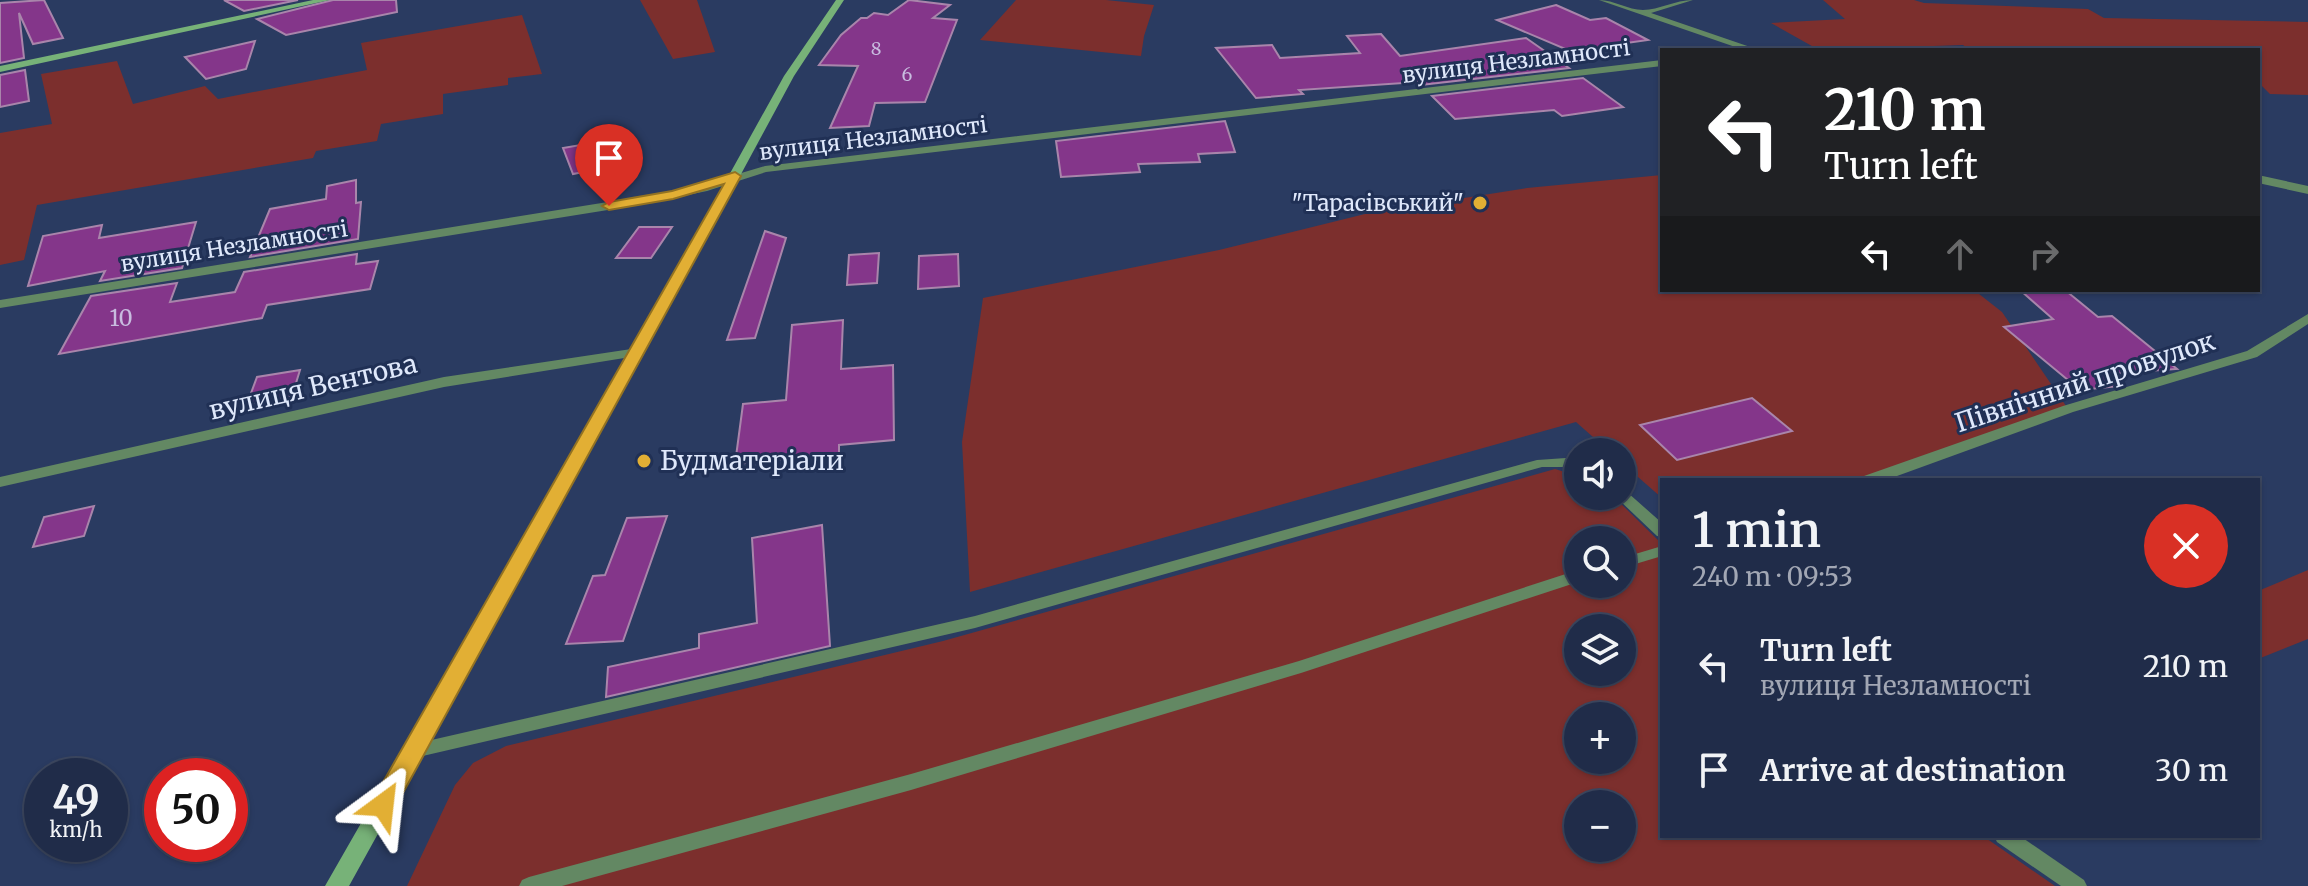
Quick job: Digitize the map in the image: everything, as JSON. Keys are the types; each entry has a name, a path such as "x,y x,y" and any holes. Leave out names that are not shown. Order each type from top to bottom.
{"main road":[{"path":"0,69 326,0"},
{"path":"337,886 638,352 789,76 840,0"}],"street":[{"path":"1603,0 1748,48"},
{"path":"1640,13 1689,0"},
{"name":"вулиця Незламності","path":"0,304 639,201 780,167 1660,63"},
{"path":"2260,179 2308,190"},
{"name":"Північний провулок","path":"1876,478 2068,409 2252,354 2308,318"},
{"name":"вулиця Вентова","path":"0,482 444,382 638,352"}],"lane":[{"path":"414,751 975,622 1542,463 1564,462"},
{"path":"1636,508 1660,530"},
{"path":"1636,559 1660,552"},
{"path":"529,886 911,782 1301,667 1564,581"},
{"path":"2007,838 2077,886"}],"shaded area":[{"path":"640,0 697,0 715,52 673,59"},
{"path":"1016,0 1106,0 1154,5 1141,56 980,40"},
{"path":"1823,0 1914,0 1924,3 2088,9 2104,18 2308,22 2308,95 2270,94 2260,84 2260,48 1967,48 1963,45 1815,48 1771,23 1845,19"},
{"path":"522,15 542,74 508,78 508,85 443,94 443,114 381,124 377,141 316,151 313,158 37,205 24,260 0,265 0,133 52,124 41,74 117,61 133,104 205,86 218,99 367,70 361,43"},
{"path":"1660,175 1660,292 1977,292 2002,312 2068,409 1876,478 1660,478 1660,496 1636,475 1636,438 1594,438 1576,422 970,592 962,442 983,298 1219,250 1369,213 1527,188"},
{"path":"1555,469 1564,472 1564,510 1627,510 1660,542 1660,838 1986,838 2055,886 407,886 455,785 473,763 506,746 943,641"},
{"path":"2308,570 2308,639 2260,658 2260,590"}],"building":[{"path":"44,0 63,38 33,44 19,13 24,58 0,63 0,3"},
{"path":"224,0 298,0 244,11"},
{"path":"333,0 396,0 397,12 286,35 257,19"},
{"path":"909,0 950,5 933,18 957,20 925,102 875,103 869,126 830,128 858,66 819,65 841,35 861,18 874,13 888,15"},
{"path":"1556,5 1590,20 1606,18 1648,40 1570,51 1497,20"},
{"path":"1381,34 1400,56 1526,38 1569,68 1421,85 1418,82 1299,90 1303,94 1256,98 1216,48 1272,45 1280,58 1360,53 1347,36"},
{"path":"255,41 246,69 206,79 185,57"},
{"path":"25,70 29,101 0,107 0,75"},
{"path":"1583,78 1623,107 1562,116 1554,110 1455,119 1432,96"},
{"path":"1225,121 1235,152 1198,154 1200,162 1138,164 1140,172 1061,177 1056,141"},
{"path":"592,143 603,168 573,174 563,148"},
{"path":"356,180 356,203 361,202 358,239 250,257 270,209 326,199 327,186"},
{"path":"196,222 182,268 100,281 105,271 28,286 43,236 102,225 99,238"},
{"path":"639,227 672,227 651,258 616,258"},
{"path":"765,231 786,238 755,338 727,340"},
{"path":"879,253 877,283 847,285 849,255"},
{"path":"357,254 356,264 378,261 370,289 267,305 262,318 59,354 91,296 177,283 170,302 235,292 244,272"},
{"path":"958,254 959,286 918,289 919,256"},
{"path":"2022,292 2067,292 2098,317 2112,316 2177,369 2103,374 2119,386 2080,390 2004,327 2053,319"},
{"path":"843,320 841,369 893,365 894,440 839,445 839,453 735,464 743,404 786,400 792,325"},
{"path":"300,370 292,396 247,404 257,377"},
{"path":"1752,398 1792,431 1677,460 1640,425"},
{"path":"94,506 84,536 33,547 44,517"},
{"path":"667,516 623,641 566,644 593,576 605,575 627,518"},
{"path":"822,525 830,646 606,697 608,667 699,648 699,634 757,623 752,538"}],"place":[{"name":"\"Тарасівський\"","path":"1480,203"},
{"name":"Будматеріали","path":"644,461"}],"route":[{"path":"383,805 735,176 703,188 609,206"}]}
